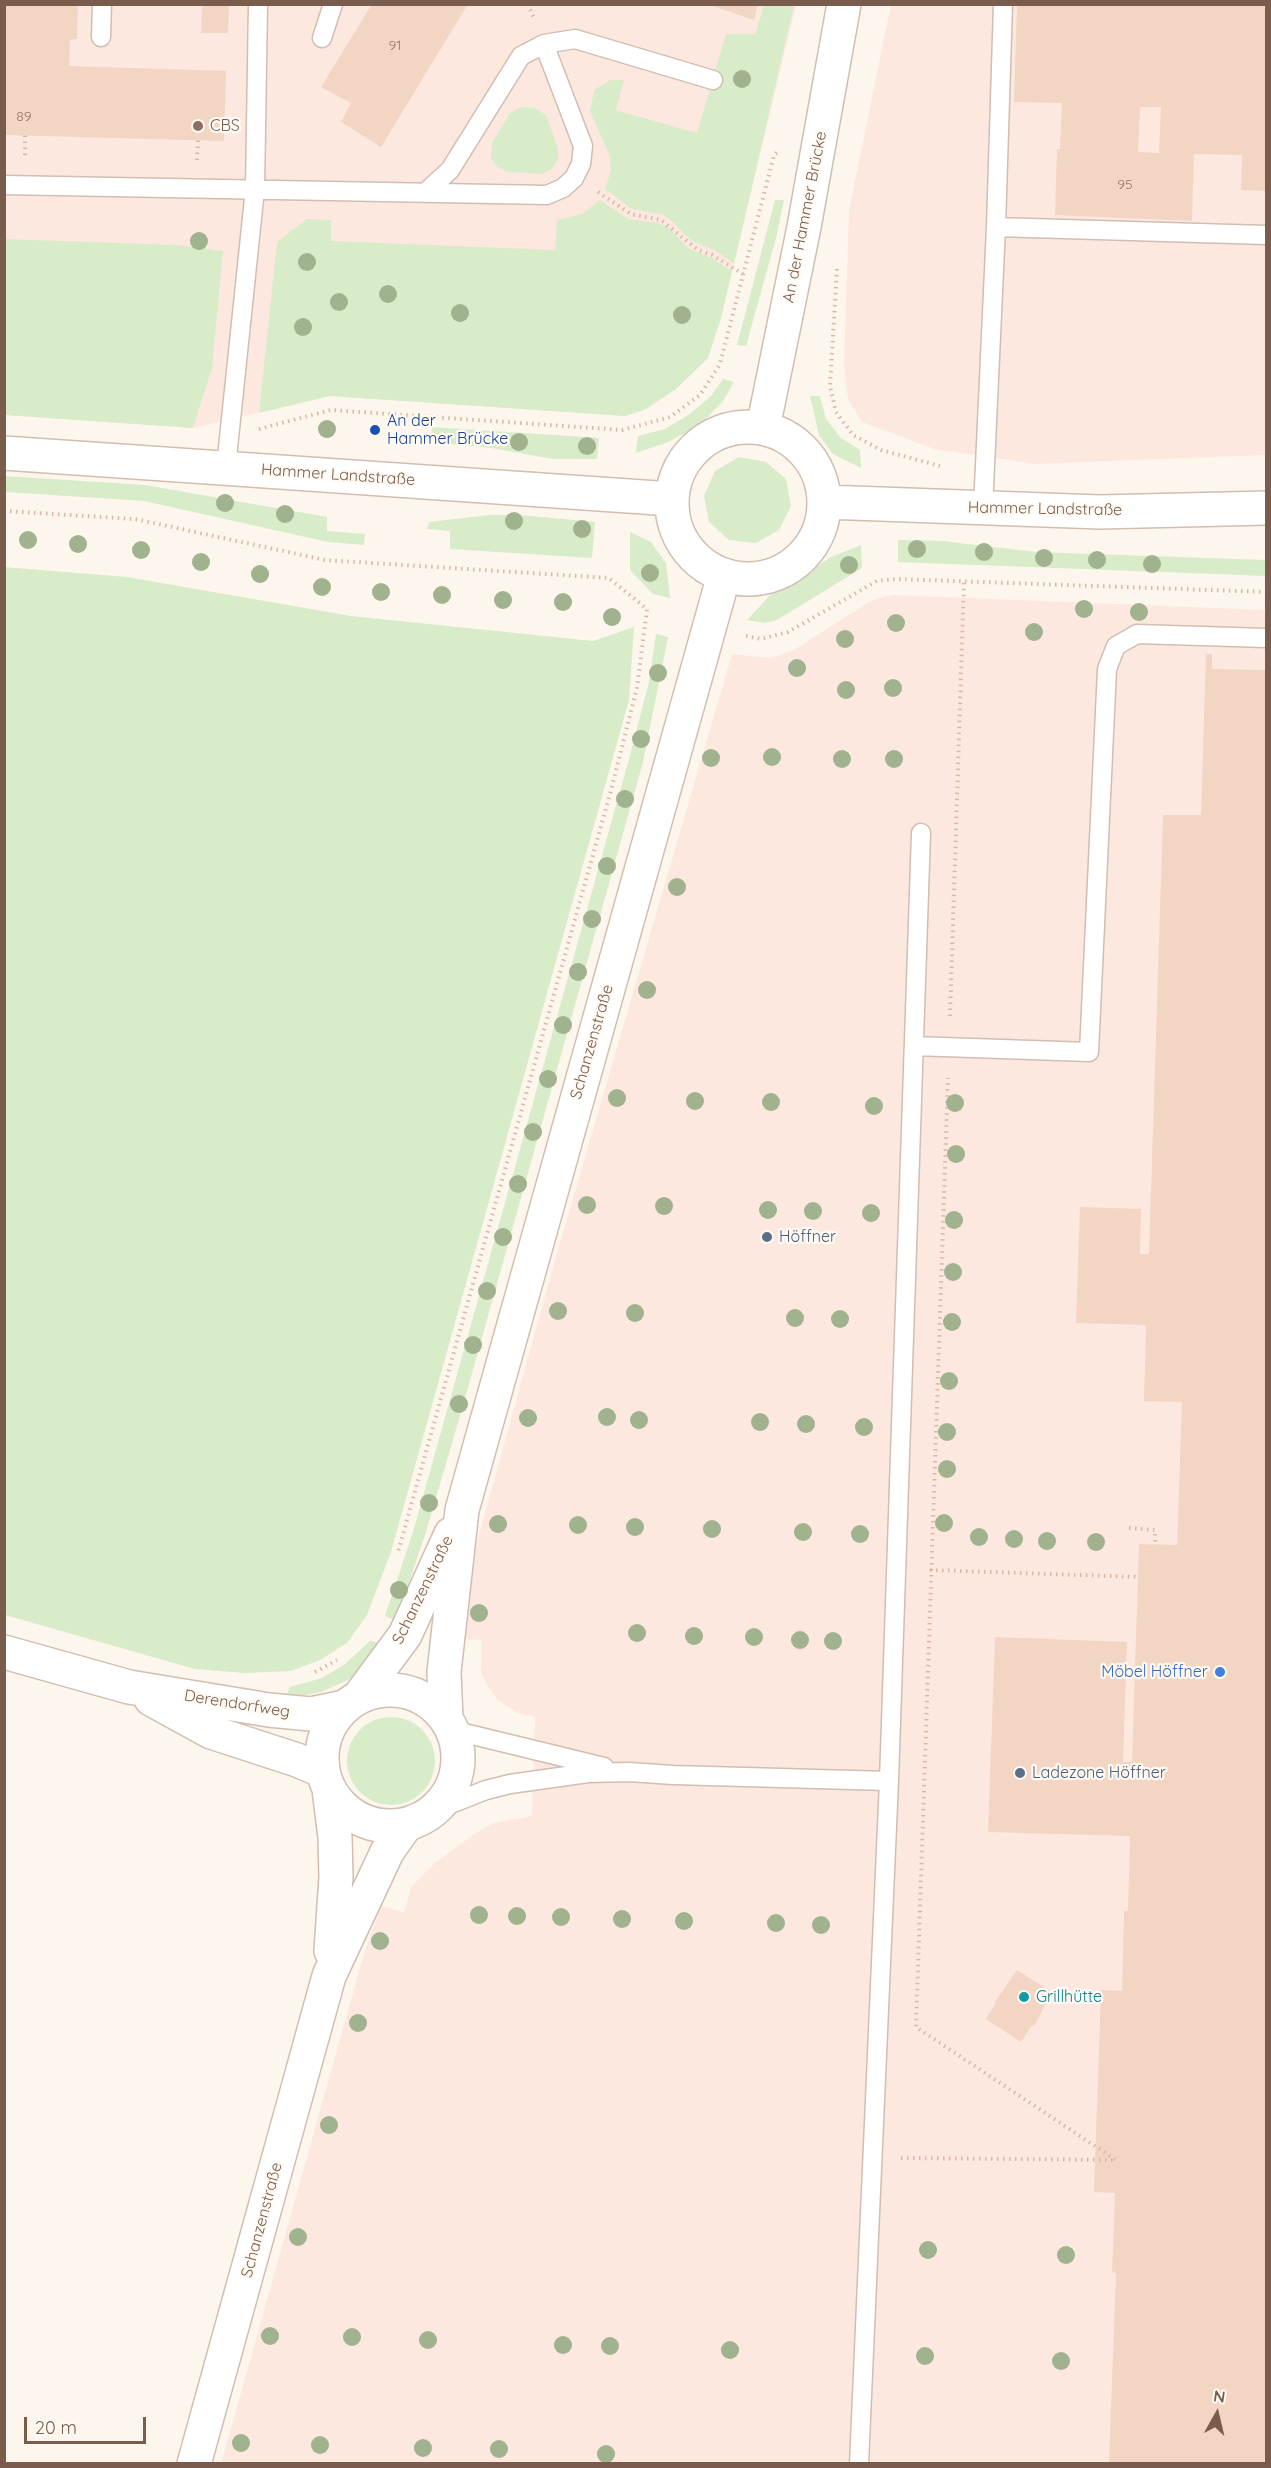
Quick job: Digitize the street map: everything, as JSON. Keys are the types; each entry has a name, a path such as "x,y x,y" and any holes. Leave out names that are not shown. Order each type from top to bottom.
{"street":[{"name":"An der Hammer Brücke","path":"763,428 804,227 844,4"},
{"path":"741,427 763,428 779,433 794,442 807,454 816,468 822,485 825,502 823,520 806,552 793,565 760,578 742,579 724,575 709,568 685,546 675,523 672,499 676,477 686,458 701,443 720,432 741,427"},
{"name":"Hammer Landstraße","path":"4,453 227,452 672,499"},
{"name":"Hammer Landstraße","path":"825,502 1100,512 1266,508"},
{"name":"Schanzenstraße","path":"329,1976 336,1877 335,1837 322,1754 325,1736 333,1721 352,1702 405,1635 462,1510 724,575"},
{"name":"Schanzenstraße","path":"194,2463 329,1976 387,1852 406,1825 427,1814 447,1796 454,1781 458,1764 457,1746 449,1725 444,1672 462,1510"},
{"name":"Derendorfweg","path":"4,1653 129,1687 269,1710 311,1714 352,1702"},
{"name":"Derendorfweg","path":"129,1687 211,1732 297,1760 326,1780"},
{"path":"352,1702 377,1692 397,1690 432,1705 449,1725"},
{"path":"326,1780 339,1803 352,1815 368,1823 385,1827 403,1825 427,1814"}],"lane":[{"path":"101,37 102,4"},
{"path":"227,452 255,189 258,4"},
{"path":"322,38 333,4"},
{"path":"983,509 996,227 1003,4"},
{"path":"426,192 450,170 522,56 544,44 575,39 713,80"},
{"path":"4,185 546,195 563,188 574,178 581,164 583,146 544,44"},
{"path":"996,227 1266,235"},
{"path":"914,1046 1089,1052 1107,669 1116,646 1137,634 1266,638"},
{"path":"859,2463 889,1780 921,833"},
{"path":"449,1725 544,1754 629,1772"},
{"path":"427,1814 486,1790 510,1784 588,1773 629,1772 889,1780"}],"path":[{"path":"227,452 332,410 622,429 670,417 700,395 720,364 774,154 824,114"},
{"path":"25,135 25,154"},
{"path":"198,140 198,154"},
{"path":"574,178 631,214 661,220 698,250 712,255 743,274"},
{"path":"830,386 836,412 853,435 881,450 947,468"},
{"path":"4,511 135,519 325,560 609,579 647,609 637,688 610,794 398,1553"},
{"path":"740,635 761,639 788,632 877,581 896,579 1266,592"},
{"path":"873,2157 1116,2160 916,2027 964,581"},
{"path":"1129,1528 1155,1530 1155,1544"},
{"path":"930,1570 1138,1577"},
{"path":"306,1674 317,1672 343,1656"}],"shaded area":[{"path":"4,5 796,5 721,318 708,358 676,389 646,409 625,416 330,396 193,428 5,415"},
{"path":"891,5 1266,5 1266,455 1035,464 934,449 862,422 848,399 844,366 849,210"},
{"path":"893,595 1266,610 1266,2463 221,2464 363,1957 381,1905 404,1913 411,1887 435,1863 493,1823 532,1816 535,1717 517,1713 497,1699 488,1687 481,1672 482,1640 460,1639 463,1604 476,1546 555,1260 732,654 770,658 794,650 872,600"}],"green space":[{"path":"764,5 794,5 734,264 716,251 690,240 672,221 661,214 632,209 605,189 611,170 609,154 590,111 594,90 610,80 624,80 616,110 697,133 726,34 755,34"},
{"path":"522,107 535,108 546,115 557,145 559,158 552,168 543,174 508,172 497,167 491,158 492,143 510,113"},
{"path":"600,200 628,219 658,223 669,228 688,248 712,258 732,271 721,318 708,358 676,389 646,409 625,416 330,396 259,413 277,242 307,219 331,220 331,241 555,250 557,220 582,214"},
{"path":"775,200 784,200 776,238 746,346 737,345"},
{"path":"4,239 179,245 223,251 212,368 193,428 5,415"},
{"path":"723,379 734,382 723,401 700,425 668,442 636,453 638,436 665,429 690,414 711,396"},
{"path":"810,396 820,396 826,419 841,438 860,450 861,468 833,454 819,435"},
{"path":"432,427 599,438 597,459 553,459 492,448 431,442"},
{"path":"739,457 766,462 786,479 791,506 779,530 756,543 729,540 709,522 704,496 715,471"},
{"path":"4,476 145,485 327,517 327,531 365,534 364,545 328,542 144,501 5,492"},
{"path":"489,515 519,515 595,522 592,558 450,549 450,531 427,529 429,522"},
{"path":"630,532 651,542 666,563 670,598 653,594 630,570"},
{"path":"898,540 942,541 1036,552 1266,560 1266,576 898,562"},
{"path":"861,545 862,568 777,620 764,623 747,620 772,593 799,579 829,558"},
{"path":"4,567 127,577 351,616 593,641 634,627 629,700 391,1552 367,1615 347,1643 320,1660 291,1671 244,1673 195,1669 5,1615"},
{"path":"656,634 668,637 643,762 462,1409 425,1535 396,1621 385,1616 413,1532 629,759 649,682"},
{"path":"370,1641 384,1644 369,1662 348,1680 321,1692 285,1699 290,1687 322,1678 345,1664"},
{"path":"391,1717 408,1720 422,1730 432,1744 435,1761 432,1778 422,1792 408,1802 391,1805 374,1802 360,1792 350,1778 347,1761 350,1744 360,1730 374,1720"}],"building":[{"path":"4,4 78,4 77,39 70,40 69,66 226,71 224,141 4,135"},
{"path":"202,4 229,4 228,33 201,33"},
{"path":"372,4 468,4 381,147 341,122 351,103 321,87"},
{"path":"707,4 758,4 754,20"},
{"path":"1017,4 1266,4 1266,191 1241,190 1242,155 1194,154 1192,221 1055,215 1057,149 1060,149 1062,103 1014,102","holes":["1140,107 1161,107 1159,153 1138,152"]},
{"name":"Möbel Höffner","path":"1206,654 1212,654 1212,669 1266,670 1266,2464 1109,2464 1116,2273 1112,2272 1115,2193 1094,2192 1101,1990 1122,1991 1124,1911 1128,1911 1130,1836 988,1832 995,1637 1127,1642 1123,1762 1132,1762 1139,1544 1177,1545 1182,1402 1144,1401 1146,1325 1076,1323 1080,1207 1141,1209 1140,1254 1149,1254 1163,815 1201,815"},
{"name":"Grillhütte","path":"1017,1970 1052,1992 1034,2026 1032,2025 1021,2042 986,2019"}],"place":[{"name":"CBS","path":"198,126"},
{"name":"An der Hammer Brücke","path":"375,430"},
{"name":"Höffner","path":"767,1237"},
{"name":"Möbel Höffner","path":"1220,1672"},
{"name":"Ladezone Höffner","path":"1020,1773"},
{"name":"Grillhütte","path":"1024,1997"}]}
